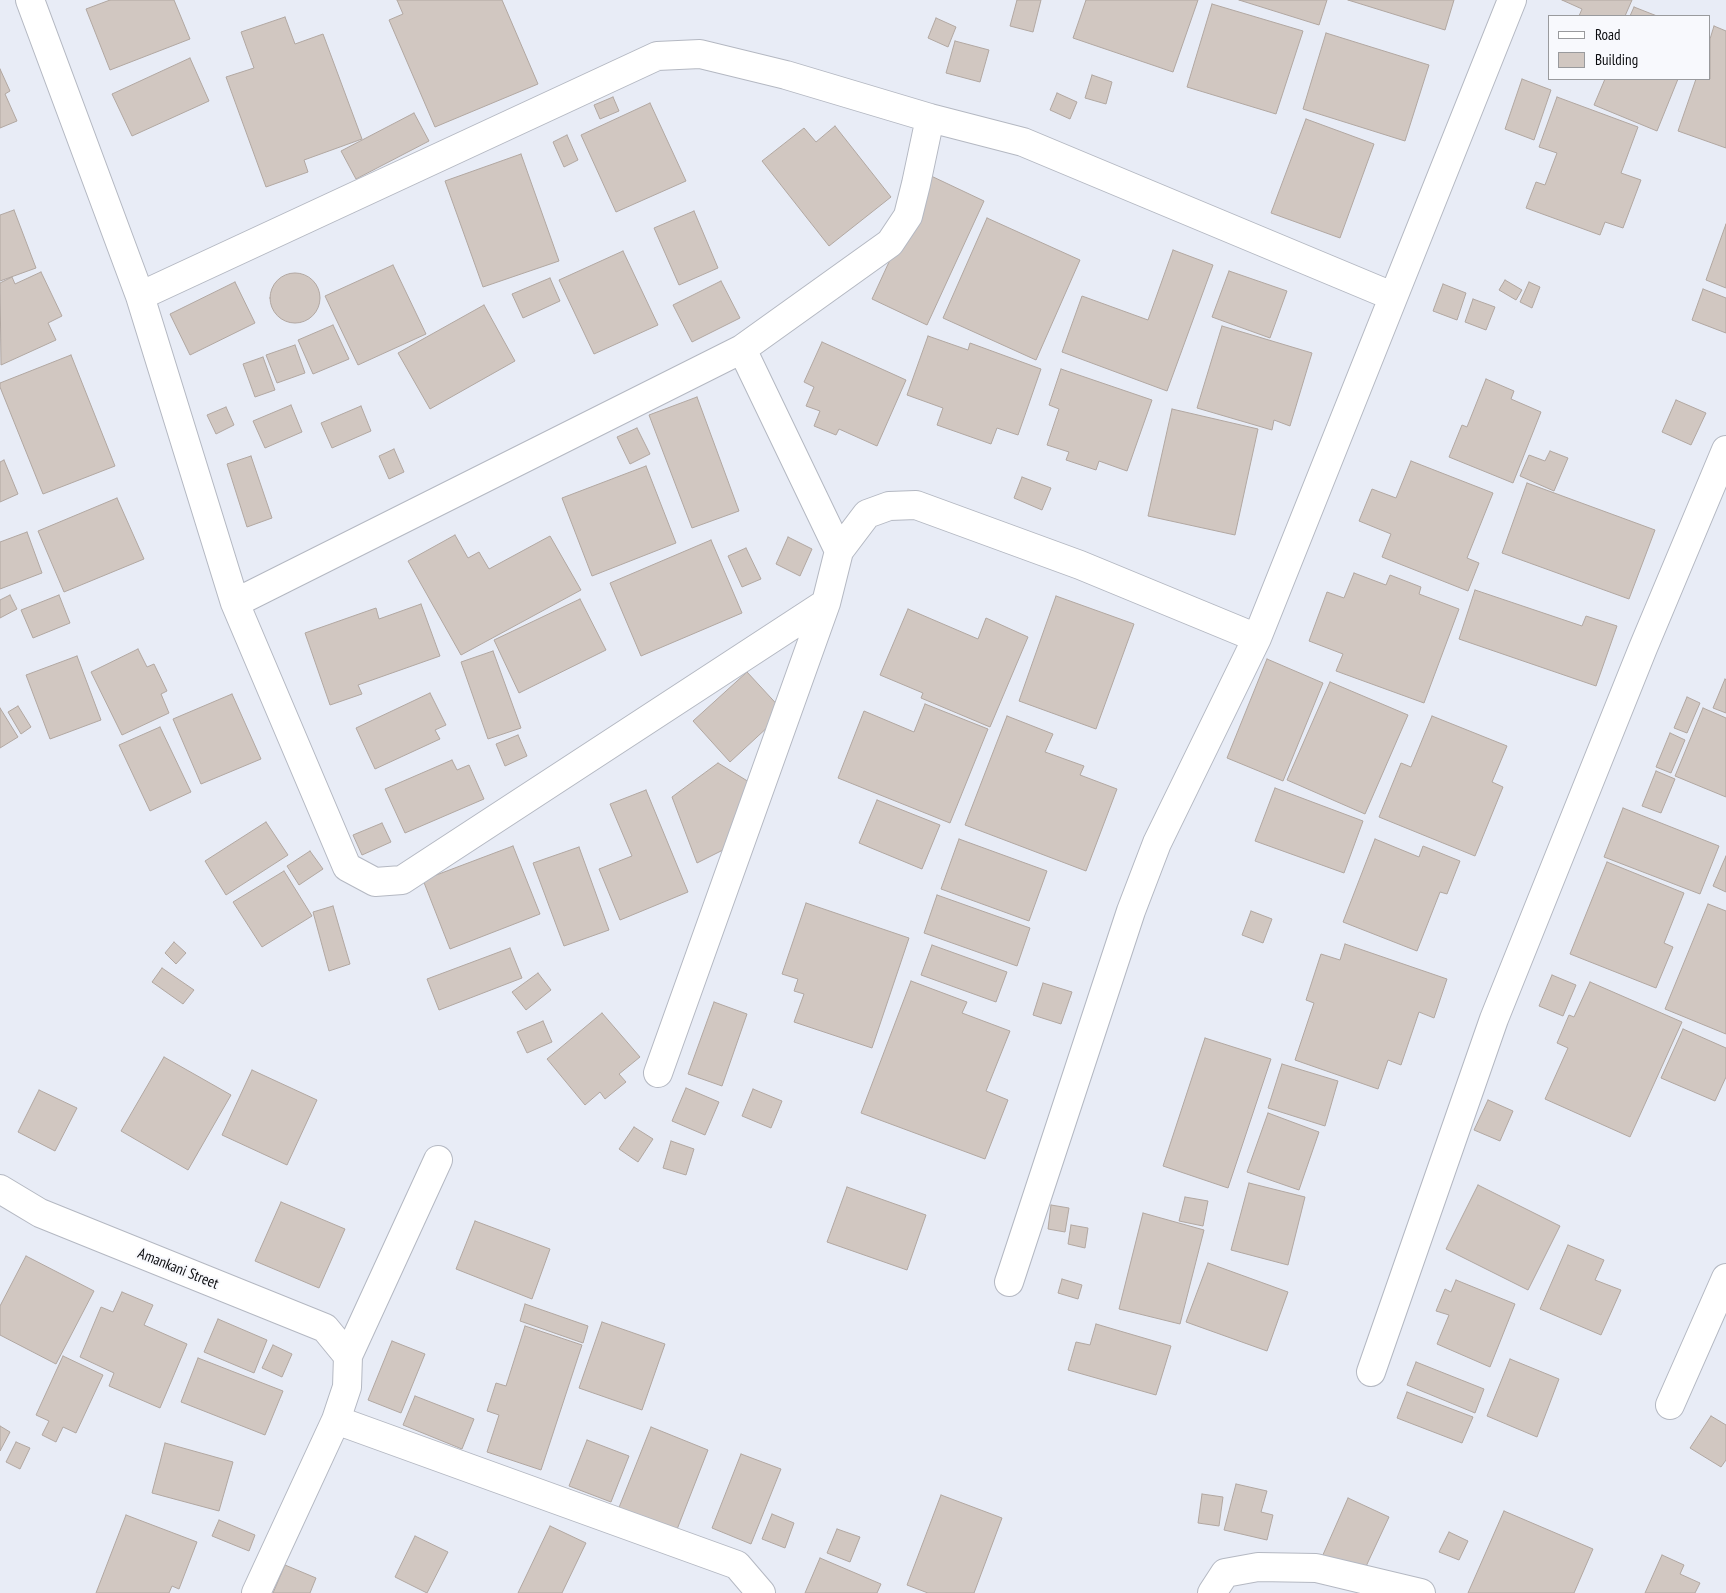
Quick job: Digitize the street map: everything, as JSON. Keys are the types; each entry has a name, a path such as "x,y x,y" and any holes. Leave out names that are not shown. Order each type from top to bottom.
{"street":[{"path":"30,0 140,296 235,603 347,867 375,882 402,880 826,603"},
{"path":"1009,1282 1138,894 1157,843 1258,638 1392,296 1512,0"},
{"path":"140,296 657,56 700,54 786,75 930,118 1023,142 1392,296"},
{"path":"235,603 742,350 890,243 908,216 930,118"},
{"path":"742,350 839,551"},
{"path":"1371,1372 1494,1019 1643,648 1726,450"},
{"path":"658,1073 826,603 839,551 867,514 889,506 916,504 1080,565 1258,638"},
{"path":"256,1593 336,1420 347,1387 348,1356 438,1160"},
{"name":"Amankani Street","path":"0,1189 40,1213 325,1328 348,1356"},
{"path":"1670,1406 1726,1278"},
{"path":"336,1420 737,1565 761,1593"},
{"path":"1212,1593 1225,1573 1258,1567 1316,1568 1421,1593"}],"building":[{"path":"110,0 174,0 190,39 110,70 86,9"},
{"path":"397,0 502,0 538,84 435,127 389,20 403,14"},
{"path":"1017,0 1041,0 1033,32 1010,26"},
{"path":"1086,0 1198,0 1173,72 1073,38"},
{"path":"1239,0 1327,0 1319,25"},
{"path":"1348,0 1454,0 1445,30"},
{"path":"1562,0 1632,0 1625,15 1579,15 1582,9"},
{"path":"1212,4 1303,31 1276,114 1187,87"},
{"path":"1634,7 1654,15 1630,15"},
{"path":"285,17 295,44 323,34 362,139 304,160 308,172 266,187 226,77 254,68 241,32"},
{"path":"936,18 956,27 948,47 928,38"},
{"path":"1714,26 1726,31 1726,148 1678,131 1696,80 1711,80 1711,36"},
{"path":"1326,33 1429,65 1405,141 1303,109"},
{"path":"955,41 989,50 980,82 946,73"},
{"path":"190,58 209,101 132,136 112,94"},
{"path":"0,69 10,91 5,94 17,121 0,128"},
{"path":"1092,75 1112,82 1106,104 1085,98"},
{"path":"1522,79 1551,90 1534,140 1505,129"},
{"path":"1605,80 1678,80 1657,131 1594,105"},
{"path":"1057,93 1077,102 1070,119 1050,110"},
{"path":"613,97 619,111 600,119 594,105"},
{"path":"1557,97 1638,127 1621,173 1641,180 1623,228 1605,222 1600,235 1526,208 1536,182 1545,185 1557,153 1539,147"},
{"path":"650,103 686,181 616,212 581,135"},
{"path":"414,113 429,141 356,179 341,151"},
{"path":"1306,119 1374,144 1340,238 1271,213"},
{"path":"835,126 891,197 829,246 762,161 804,128 816,142"},
{"path":"567,135 578,160 564,167 553,142"},
{"path":"521,154 559,261 483,287 445,181"},
{"path":"929,175 984,201 927,325 872,299"},
{"path":"14,210 36,268 0,281 0,215"},
{"path":"694,211 718,268 679,285 654,228"},
{"path":"987,218 1080,260 1036,360 943,318"},
{"path":"1726,224 1726,288 1706,280"},
{"path":"1173,250 1213,265 1167,391 1062,352 1082,296 1148,320"},
{"path":"623,251 658,325 594,354 559,280"},
{"path":"393,265 426,334 358,365 325,296"},
{"path":"1229,271 1287,291 1270,338 1212,317"},
{"path":"41,272 62,316 48,323 56,340 1,365 0,283 12,277 15,284"},
{"path":"290,273 300,273 313,280 320,293 320,303 313,316 300,323 290,323 281,319 274,312 270,303 270,293 274,284 281,277"},
{"path":"550,278 560,301 523,318 512,294"},
{"path":"1505,280 1522,290 1516,300 1499,290"},
{"path":"721,281 740,318 692,342 673,305"},
{"path":"235,282 255,323 190,355 170,314"},
{"path":"1529,282 1540,287 1532,308 1520,302"},
{"path":"1443,284 1466,293 1457,320 1433,311"},
{"path":"1703,289 1726,298 1726,333 1692,320"},
{"path":"1473,299 1495,307 1486,330 1465,322"},
{"path":"484,305 515,361 430,409 398,353"},
{"path":"333,325 349,359 313,374 298,340"},
{"path":"1222,326 1312,353 1290,426 1274,420 1272,430 1197,408"},
{"path":"928,336 968,350 970,343 1041,369 1018,435 997,428 991,444 937,425 943,408 907,395"},
{"path":"822,342 906,380 877,446 839,429 836,435 814,426 820,411 806,406 814,387 804,382"},
{"path":"295,345 305,373 277,383 266,355"},
{"path":"71,355 115,466 43,494 0,383"},
{"path":"263,357 275,390 255,397 243,364"},
{"path":"1061,369 1152,400 1127,471 1099,461 1096,470 1066,460 1069,452 1047,445 1059,409 1049,405"},
{"path":"1486,379 1514,391 1511,399 1541,412 1513,483 1449,457 1462,425 1467,427"},
{"path":"697,397 739,511 692,528 649,415"},
{"path":"1676,400 1706,413 1691,445 1662,432"},
{"path":"291,405 302,432 265,448 253,421"},
{"path":"361,406 371,431 332,448 321,423"},
{"path":"226,407 234,425 216,434 207,415"},
{"path":"1172,409 1258,429 1235,535 1148,516"},
{"path":"637,428 650,454 630,464 617,437"},
{"path":"394,449 404,472 389,479 379,456"},
{"path":"1550,451 1568,458 1554,491 1520,476 1529,455 1545,461"},
{"path":"251,456 272,518 247,527 227,464"},
{"path":"4,460 18,494 0,502 0,462"},
{"path":"1411,461 1493,493 1467,558 1479,563 1468,591 1382,557 1391,534 1359,521 1372,489 1396,498"},
{"path":"646,466 676,543 592,576 562,498"},
{"path":"1022,477 1051,488 1042,510 1014,498"},
{"path":"1527,483 1655,530 1629,599 1502,553"},
{"path":"117,498 144,559 64,592 38,531"},
{"path":"27,532 42,573 0,589 0,542"},
{"path":"455,535 468,558 479,552 489,569 550,536 581,590 461,655 408,561"},
{"path":"788,537 812,549 800,576 776,564"},
{"path":"711,540 742,613 641,656 610,583"},
{"path":"746,548 761,579 742,587 728,556"},
{"path":"1354,573 1386,585 1390,575 1421,587 1419,594 1459,609 1424,703 1336,671 1343,654 1309,641 1327,592 1344,598"},
{"path":"1475,590 1582,626 1586,616 1617,626 1596,686 1459,639"},
{"path":"10,595 17,609 0,618 0,600"},
{"path":"59,595 70,623 33,638 21,610"},
{"path":"1056,596 1134,624 1096,729 1019,701"},
{"path":"580,599 606,650 519,693 494,640"},
{"path":"421,604 440,656 358,685 362,694 330,705 305,633 376,608 379,619"},
{"path":"908,609 978,639 986,618 1028,637 990,727 921,698 923,693 880,675"},
{"path":"138,649 147,667 154,664 167,691 161,694 169,713 122,735 91,672"},
{"path":"493,651 521,728 488,739 461,662"},
{"path":"77,656 101,720 50,739 26,675"},
{"path":"1267,659 1323,683 1283,781 1227,758"},
{"path":"747,672 784,712 730,762 693,721"},
{"path":"1726,680 1726,713 1713,708"},
{"path":"1330,682 1408,715 1365,814 1287,780"},
{"path":"430,693 446,725 435,730 440,739 375,769 356,728"},
{"path":"232,694 261,759 201,784 173,719"},
{"path":"1687,697 1700,703 1687,733 1674,728"},
{"path":"925,704 988,729 950,823 838,778 864,711 914,732"},
{"path":"18,706 31,727 21,734 8,712"},
{"path":"0,708 18,737 0,748"},
{"path":"1703,708 1726,718 1726,797 1675,776"},
{"path":"1007,716 1053,734 1045,752 1084,766 1080,775 1117,789 1086,871 965,825"},
{"path":"1432,716 1507,746 1492,782 1503,787 1475,856 1379,817 1401,763 1411,767"},
{"path":"160,727 191,792 150,811 119,745"},
{"path":"1670,733 1685,740 1671,773 1656,767"},
{"path":"518,735 527,756 505,766 496,744"},
{"path":"452,760 457,770 469,765 484,799 405,833 385,789"},
{"path":"718,763 754,785 733,845 697,863 672,797"},
{"path":"1656,771 1675,779 1661,813 1642,806"},
{"path":"1275,788 1363,821 1344,873 1255,841"},
{"path":"646,790 688,892 620,920 599,869 632,856 610,804"},
{"path":"877,800 940,825 922,869 859,843"},
{"path":"1623,808 1719,846 1700,894 1604,857"},
{"path":"266,822 288,855 226,895 205,861"},
{"path":"382,823 391,842 362,855 353,835"},
{"path":"959,839 1047,871 1029,921 941,889"},
{"path":"1375,839 1419,857 1423,846 1460,861 1447,894 1440,892 1417,951 1343,922"},
{"path":"513,846 540,914 450,949 423,880"},
{"path":"579,847 609,930 564,946 533,863"},
{"path":"310,851 323,869 299,885 287,866"},
{"path":"1726,856 1726,892 1713,886"},
{"path":"1607,862 1684,893 1664,943 1673,947 1656,988 1570,954"},
{"path":"284,871 312,916 262,947 233,902"},
{"path":"937,895 1030,928 1017,966 924,933"},
{"path":"806,903 909,938 872,1048 794,1022 804,994 794,991 798,979 782,974"},
{"path":"1708,904 1726,911 1726,1034 1665,1009"},
{"path":"333,906 350,964 329,971 313,912"},
{"path":"1251,911 1272,919 1263,943 1242,935"},
{"path":"174,942 186,953 176,964 165,953"},
{"path":"1345,944 1447,979 1434,1018 1419,1012 1401,1065 1388,1060 1378,1089 1295,1060 1314,1003 1306,1000 1321,954 1340,960"},
{"path":"932,945 1007,972 996,1002 921,975"},
{"path":"510,948 522,978 439,1010 427,979"},
{"path":"162,968 194,990 183,1004 152,982"},
{"path":"538,973 551,990 526,1010 512,992"},
{"path":"1552,975 1576,985 1563,1016 1539,1006"},
{"path":"911,981 967,1002 962,1013 1010,1031 986,1091 1008,1100 985,1159 861,1113"},
{"path":"1590,982 1682,1022 1630,1137 1545,1099 1568,1048 1557,1043 1569,1015 1574,1017"},
{"path":"1043,983 1072,992 1061,1024 1033,1015"},
{"path":"714,1002 747,1014 722,1086 688,1074"},
{"path":"602,1013 640,1057 619,1074 626,1082 605,1099 600,1092 585,1105 547,1059"},
{"path":"543,1021 552,1042 527,1053 517,1032"},
{"path":"1683,1029 1726,1048 1726,1077 1715,1101 1661,1078"},
{"path":"1205,1038 1271,1059 1228,1188 1163,1166"},
{"path":"164,1057 231,1095 188,1170 121,1131"},
{"path":"1282,1064 1338,1081 1325,1126 1268,1108"},
{"path":"252,1070 317,1100 287,1165 222,1135"},
{"path":"686,1088 719,1102 705,1135 672,1121"},
{"path":"753,1089 782,1101 771,1128 742,1116"},
{"path":"39,1090 77,1108 55,1151 18,1132"},
{"path":"1488,1100 1513,1111 1500,1141 1474,1130"},
{"path":"1268,1113 1319,1132 1299,1190 1247,1172"},
{"path":"634,1127 653,1139 638,1162 619,1149"},
{"path":"671,1141 694,1149 686,1175 663,1168"},
{"path":"1249,1183 1305,1197 1288,1265 1231,1250"},
{"path":"1478,1185 1560,1226 1528,1290 1446,1249"},
{"path":"847,1187 926,1215 907,1270 827,1242"},
{"path":"1185,1197 1208,1201 1203,1226 1179,1221"},
{"path":"281,1202 345,1229 319,1288 255,1261"},
{"path":"1051,1205 1069,1208 1065,1232 1048,1229"},
{"path":"1143,1213 1204,1230 1180,1324 1119,1309"},
{"path":"475,1221 550,1249 532,1299 456,1269"},
{"path":"1071,1225 1088,1228 1085,1248 1068,1244"},
{"path":"1568,1245 1604,1260 1595,1280 1621,1290 1601,1335 1540,1309"},
{"path":"26,1256 94,1291 56,1364 0,1335 0,1306"},
{"path":"1208,1263 1288,1292 1267,1351 1186,1322"},
{"path":"1062,1279 1082,1285 1078,1299 1058,1293"},
{"path":"1456,1280 1515,1304 1490,1367 1437,1344 1449,1315 1436,1311 1445,1289 1451,1292"},
{"path":"122,1292 153,1305 144,1325 187,1344 160,1408 109,1386 114,1373 80,1357 101,1307 113,1312"},
{"path":"525,1304 588,1326 583,1343 520,1321"},
{"path":"218,1319 267,1340 254,1373 204,1352"},
{"path":"602,1322 665,1344 642,1410 579,1388"},
{"path":"1096,1324 1171,1346 1156,1395 1068,1370 1076,1342 1090,1345"},
{"path":"525,1326 582,1345 541,1470 487,1452 499,1415 487,1411 496,1383 506,1386"},
{"path":"392,1341 425,1354 401,1413 368,1400"},
{"path":"273,1345 292,1354 282,1377 262,1368"},
{"path":"63,1356 103,1375 76,1433 63,1427 56,1442 42,1435 49,1421 36,1415"},
{"path":"198,1358 283,1391 265,1435 181,1402"},
{"path":"1510,1359 1559,1379 1537,1437 1487,1416"},
{"path":"1416,1362 1484,1389 1475,1413 1407,1385"},
{"path":"1407,1392 1473,1417 1462,1443 1397,1418"},
{"path":"415,1396 474,1419 462,1449 403,1425"},
{"path":"1711,1416 1726,1425 1726,1460 1721,1467 1690,1448"},
{"path":"0,1426 10,1432 0,1451"},
{"path":"651,1427 708,1450 676,1532 618,1510"},
{"path":"587,1440 629,1456 611,1502 569,1486"},
{"path":"16,1442 30,1448 20,1469 6,1462"},
{"path":"165,1443 233,1462 219,1511 152,1493"},
{"path":"741,1454 781,1469 751,1544 712,1528"},
{"path":"1236,1484 1267,1491 1261,1512 1273,1515 1267,1540 1224,1530"},
{"path":"1202,1494 1223,1497 1219,1526 1198,1523"},
{"path":"941,1495 1002,1518 974,1593 928,1593 907,1585"},
{"path":"1348,1498 1389,1517 1362,1575 1322,1557"},
{"path":"1504,1511 1593,1549 1574,1593 1468,1593"},
{"path":"772,1514 794,1523 785,1548 762,1539"},
{"path":"126,1515 197,1542 179,1589 172,1586 169,1593 96,1593"},
{"path":"219,1520 255,1535 249,1551 212,1536"},
{"path":"550,1526 586,1543 562,1593 518,1593"},
{"path":"837,1529 860,1537 850,1562 827,1553"},
{"path":"1449,1532 1468,1541 1459,1560 1439,1552"},
{"path":"415,1536 448,1552 427,1593 395,1577"},
{"path":"1662,1555 1684,1565 1680,1574 1700,1583 1695,1593 1645,1593"},
{"path":"820,1558 881,1584 877,1593 805,1593"},
{"path":"285,1565 316,1578 310,1593 273,1593"}]}
